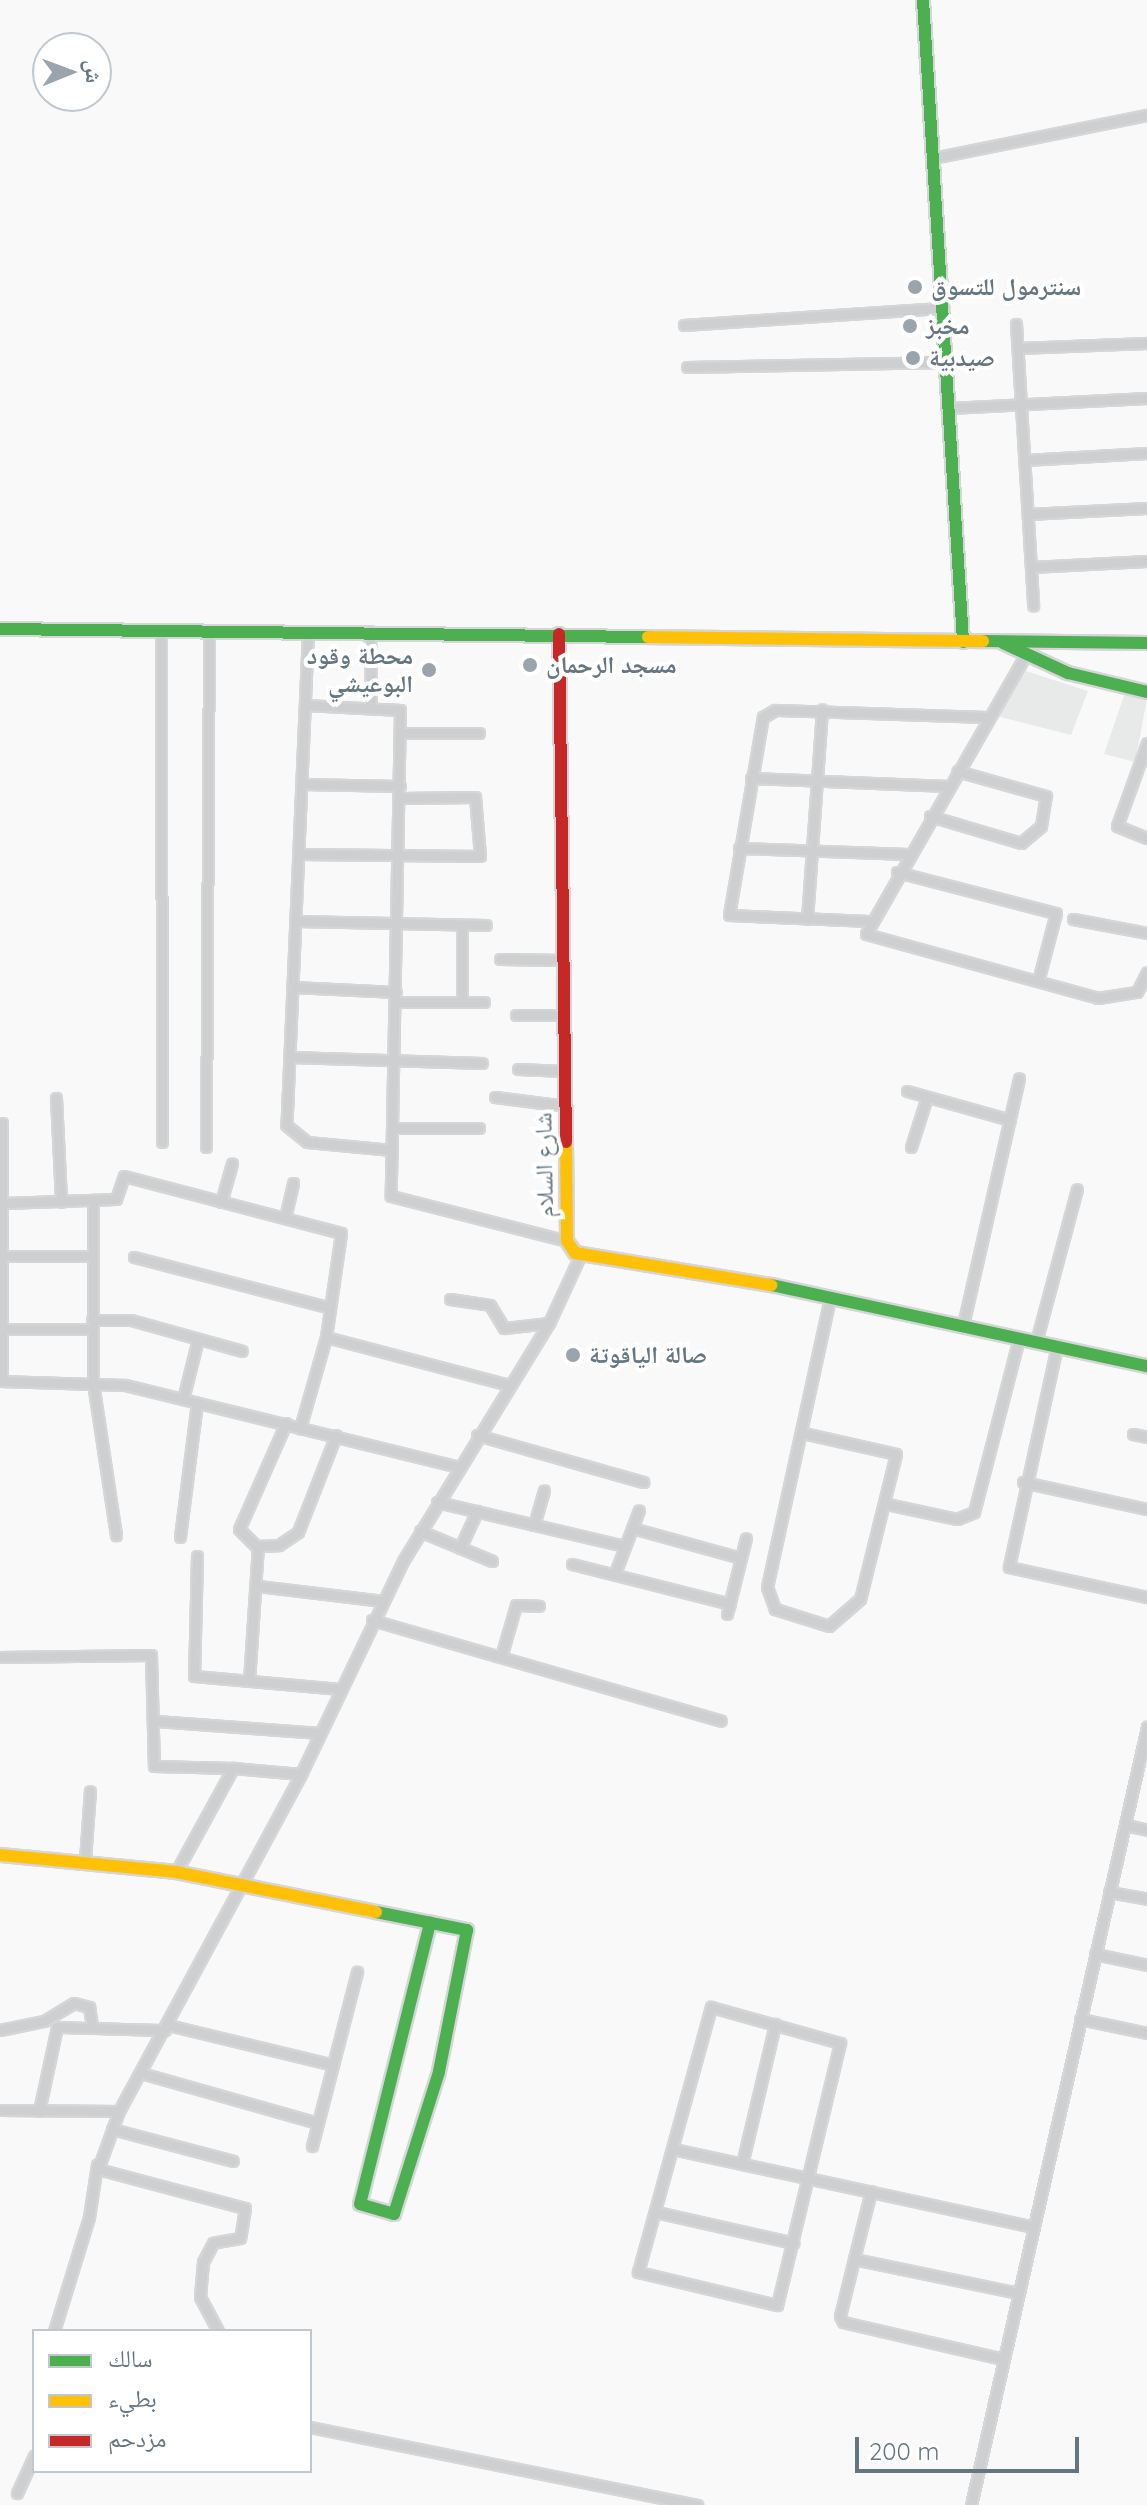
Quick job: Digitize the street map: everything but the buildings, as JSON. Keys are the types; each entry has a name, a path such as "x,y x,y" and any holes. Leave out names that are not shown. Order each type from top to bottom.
{"main road":[{"path":"923,0 963,642"},
{"path":"0,629 161,633 370,631 963,642 1146,641"},
{"name":"شارع السلام","path":"559,634 567,1241 580,1256"},
{"path":"1001,642 1025,656 1147,692"},
{"path":"580,1256 666,1264 1147,1366"},
{"path":"0,1855 85,1860 176,1872 423,1916 430,1923 463,1927 469,1938 439,2072 394,2214 360,2204 430,1923"}],"street":[{"path":"933,158 1147,115"},
{"path":"684,325 943,308"},
{"path":"1016,324 1033,605"},
{"path":"1018,348 1147,343"},
{"path":"687,367 946,362"},
{"path":"949,408 1147,398"},
{"path":"1025,460 1147,453"},
{"path":"1028,514 1147,508"},
{"path":"1031,567 1147,561"},
{"path":"206,1147 209,631"},
{"path":"308,631 286,1125 296,1138 392,1150"},
{"path":"370,631 371,707"},
{"path":"161,633 162,1142"},
{"path":"1025,656 868,921 869,937 1038,981 1125,997 1140,989 1147,972"},
{"path":"305,705 399,709 400,858 393,1197 567,1241"},
{"path":"868,921 731,916 739,848 765,714 822,710 989,717"},
{"path":"807,919 820,781 822,710"},
{"path":"400,733 479,733"},
{"path":"1147,743 1142,770 1117,826 1147,838"},
{"path":"930,816 1021,843 1041,826 1049,798 957,771"},
{"path":"751,778 948,786"},
{"path":"302,784 400,786"},
{"path":"299,854 400,858 481,853 475,797 400,798"},
{"path":"739,848 908,854"},
{"path":"897,872 1056,913 1038,981"},
{"path":"1073,919 1147,933"},
{"path":"296,921 486,925"},
{"path":"462,925 462,1002"},
{"path":"500,959 563,960"},
{"path":"293,987 484,1002"},
{"path":"516,1015 564,1015"},
{"path":"290,1057 482,1063"},
{"path":"518,1069 564,1071"},
{"path":"963,1325 1019,1078"},
{"path":"907,1091 1010,1120"},
{"path":"495,1097 565,1106"},
{"path":"911,1147 927,1097"},
{"path":"56,1098 61,1202"},
{"path":"2,1123 4,1256 1,1381 93,1383 183,1399 458,1467"},
{"path":"393,1128 479,1128"},
{"path":"221,1202 232,1164"},
{"path":"4,1203 118,1198 124,1176 341,1233 326,1337 300,1428"},
{"path":"285,1218 293,1183"},
{"path":"1036,1342 1077,1189"},
{"path":"93,1201 93,1383 116,1535"},
{"path":"4,1256 92,1256"},
{"path":"55,2329 89,2217 97,2165 119,2111 301,1774 372,1620 437,1502 549,1323 580,1256"},
{"path":"134,1257 328,1307"},
{"path":"803,1433 893,1450 887,1504 873,1530 860,1599 846,1617 823,1626 775,1609 767,1587 830,1298"},
{"path":"450,1299 490,1305 504,1328 549,1323"},
{"path":"3,1329 131,1320 242,1351"},
{"path":"326,1337 509,1385"},
{"path":"887,1504 957,1519 974,1512 1019,1338"},
{"path":"183,1399 198,1339"},
{"path":"1057,1346 1023,1482 1009,1567 1147,1597"},
{"path":"180,1537 197,1403"},
{"path":"249,1681 258,1586 258,1546 239,1529 286,1423"},
{"path":"1133,1434 1147,1437"},
{"path":"258,1546 298,1532 336,1435"},
{"path":"477,1435 643,1482"},
{"path":"1023,1482 1147,1509"},
{"path":"534,1525 544,1490"},
{"path":"437,1502 625,1546"},
{"path":"615,1573 639,1510"},
{"path":"460,1548 477,1511"},
{"path":"632,1528 741,1558"},
{"path":"420,1531 492,1561"},
{"path":"572,1564 615,1573 728,1609 746,1538"},
{"path":"197,1556 192,1673 340,1689"},
{"path":"258,1586 383,1601"},
{"path":"501,1657 516,1605 539,1606"},
{"path":"372,1620 721,1721"},
{"path":"0,1657 151,1655 156,1721 154,1766 301,1774"},
{"path":"156,1721 320,1733"},
{"path":"971,2505 1147,1727"},
{"path":"176,1872 233,1768"},
{"path":"85,1860 90,1791"},
{"path":"1126,1825 1147,1830"},
{"path":"1109,1892 1147,1899"},
{"path":"1095,1954 1147,1965"},
{"path":"312,2146 357,1972"},
{"path":"0,2030 44,2021 74,2003 89,2007 92,2025"},
{"path":"705,2009 775,2024 840,2043 811,2179 777,2305 646,2279 638,2272 673,2149 705,2009"},
{"path":"1080,2019 1147,2033"},
{"path":"742,2164 775,2024"},
{"path":"39,2111 57,2027 166,2028 333,2065"},
{"path":"141,2073 318,2123"},
{"path":"0,2112 119,2111"},
{"path":"112,2129 233,2161"},
{"path":"673,2149 1034,2227"},
{"path":"97,2165 245,2208 240,2238 213,2243 203,2262 201,2302 217,2329"},
{"path":"871,2191 854,2259 843,2322 1003,2359"},
{"path":"656,2212 794,2243"},
{"path":"854,2259 1018,2293"},
{"path":"312,2427 697,2505"},
{"path":"17,2493 32,2460"}],"shaded area":[{"path":"1026,671 1088,691 1071,735 997,716"},
{"path":"1125,693 1147,699 1135,762 1104,754"}],"traffic: fast":[{"path":"923,0 963,642"},
{"path":"0,629 648,637"},
{"path":"983,641 1147,643"},
{"path":"1003,643 1068,673 1147,692"},
{"path":"771,1285 1147,1366"},
{"path":"376,1912 467,1930 439,2072 394,2214 360,2204 430,1923"}],"traffic: slow":[{"path":"648,637 983,641"},
{"path":"566,1142 567,1241 575,1253 771,1285"},
{"path":"0,1855 176,1872 376,1912"}],"traffic: jam":[{"path":"559,634 566,1142"}],"place":[{"name":"سنترمول للتسوق","path":"915,287"},
{"name":"مخبز","path":"910,326"},
{"name":"صيدبية","path":"913,358"},
{"name":"مسجد الرحمان","path":"530,665"},
{"name":"محطة وقود البوعيشي","path":"429,670"},
{"name":"صالة الياقوتة","path":"573,1355"}]}
